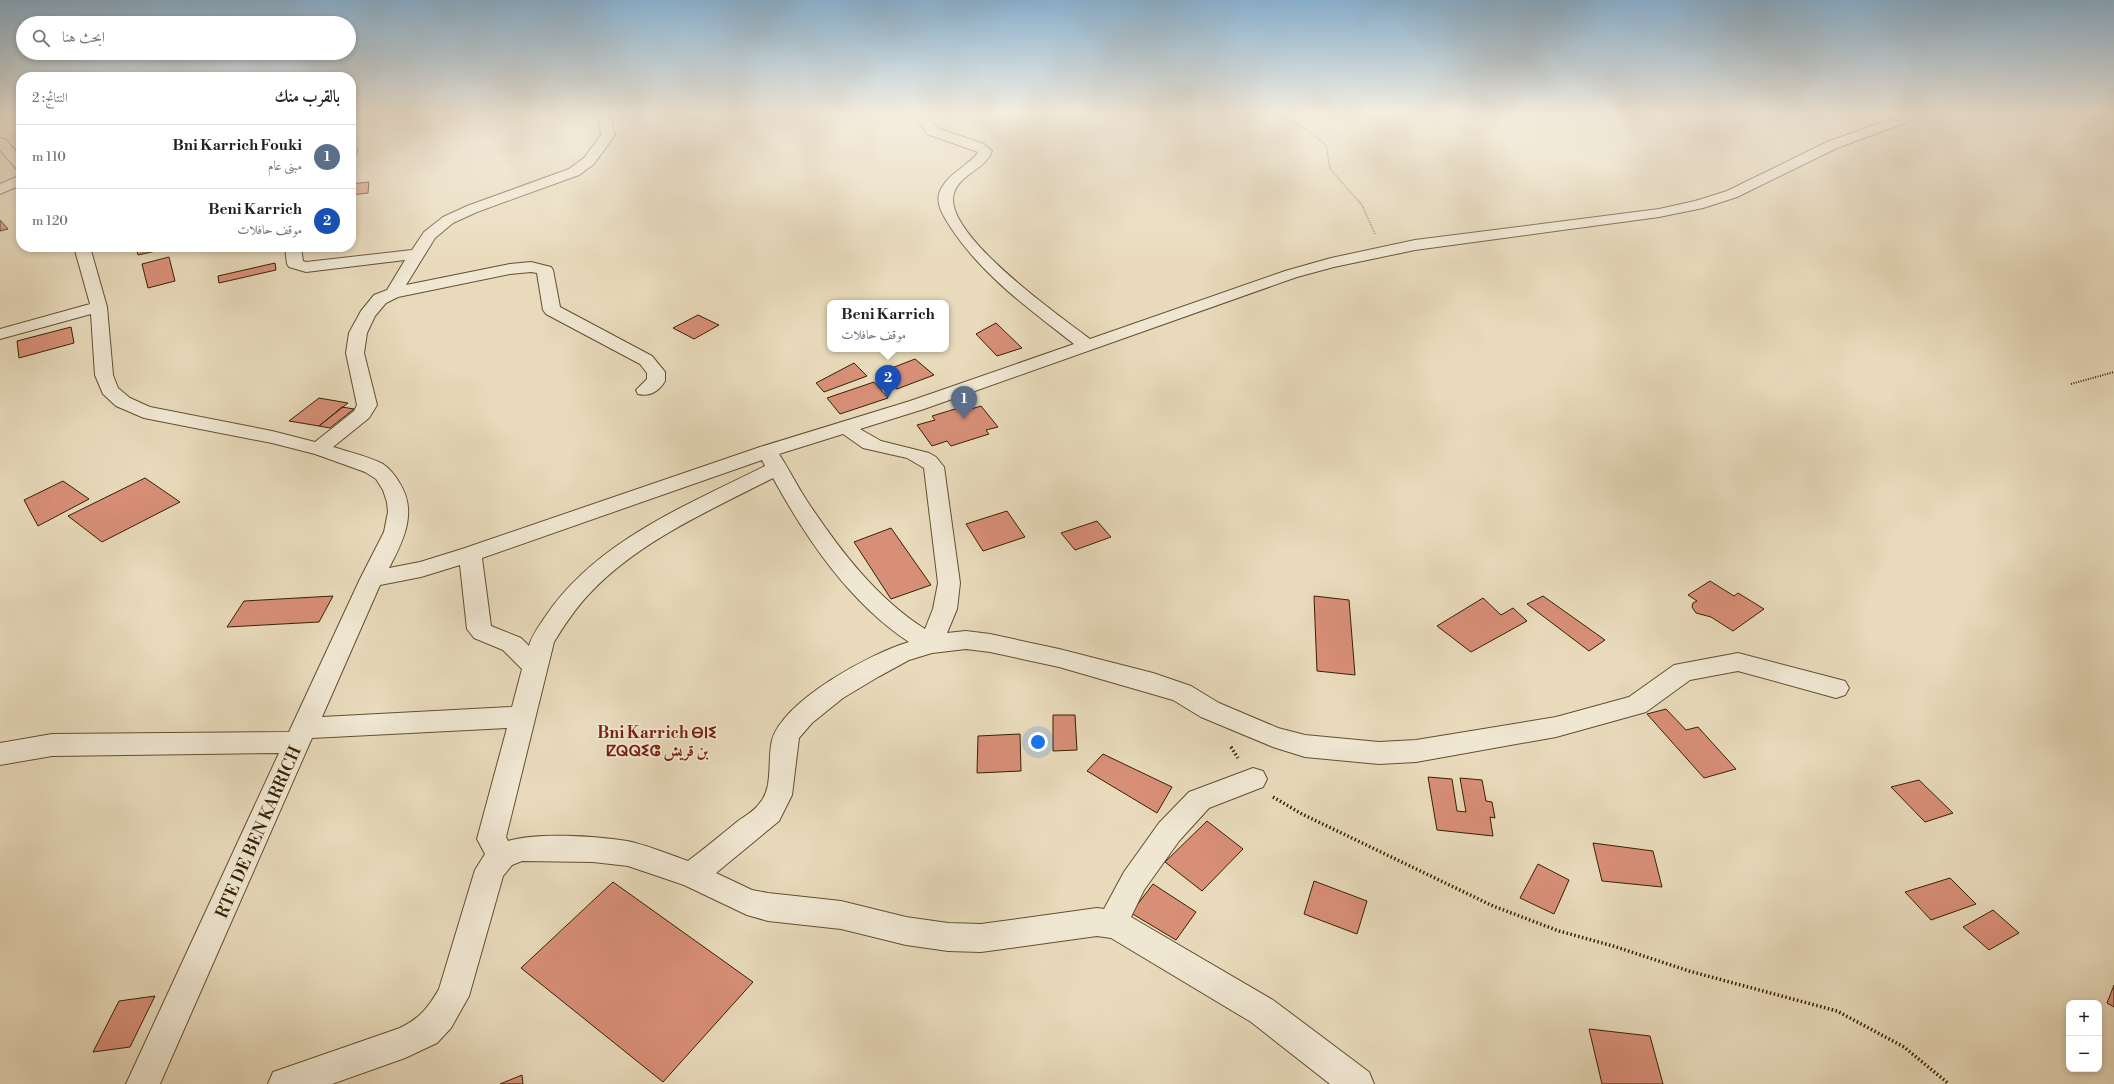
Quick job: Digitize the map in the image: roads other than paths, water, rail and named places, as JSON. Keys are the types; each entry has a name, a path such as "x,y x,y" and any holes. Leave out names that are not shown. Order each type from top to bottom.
{"street":[{"path":"393,293 429,235 448,220 472,209 574,172 585,164"},
{"path":"974,164 948,189 946,194 949,212 962,235 975,253 993,270 1087,345"},
{"path":"502,854 491,839 521,717 542,641 563,609 584,585 608,564 648,536 772,460 846,426 917,404 1291,274 1383,251 1458,239 1659,213 1698,205 1732,194 1794,164"},
{"path":"0,190 16,182"},
{"name":"RTE DE BEN KARRICH","path":"83,252 99,307 104,375 110,390 124,402 144,412 320,448 380,472 395,492 398,503 397,520 392,538 143,1084"},
{"path":"294,252 295,264 306,267 417,254"},
{"path":"320,448 362,414 366,405 355,353 358,333 367,315 380,299 393,293 510,269 532,267 545,270 552,310 646,360 656,372 656,381 646,390"},
{"path":"0,334 99,307"},
{"path":"846,426 857,436 869,443 918,455 929,460 934,467 949,583 945,609 931,644"},
{"path":"372,579 421,569 772,460"},
{"path":"772,460 797,503 833,555 870,597 903,626 931,644"},
{"path":"470,554 479,629 482,632 512,644 535,666"},
{"path":"692,875 769,813 777,802 782,785 786,738 792,724 805,711 897,655 931,644 966,640 1059,658 1182,693 1210,710 1272,737 1305,746 1345,751 1379,753 1416,751 1556,727 1637,705 1683,672 1738,662 1836,688"},
{"path":"0,754 66,745 302,735 521,717"},
{"path":"1113,924 1134,881 1168,832 1199,800 1253,779"},
{"path":"285,1084 405,1042 426,1032 440,1017 453,996 490,870 502,854 522,849 607,851 628,854 692,875 747,902 841,915 906,931 948,937 994,936 1096,922 1113,924 1129,931 1262,1010 1357,1084"}],"place":[{"name":"Beni Karrich","path":"888,398"},
{"name":"Bni Karrich Fouki","path":"964,419"}],"district":[{"name":"Bni Karrich ⴱⵏⵉ ⵇⵕⵕⵉⵛ بن قريش","path":"657,741"}]}
